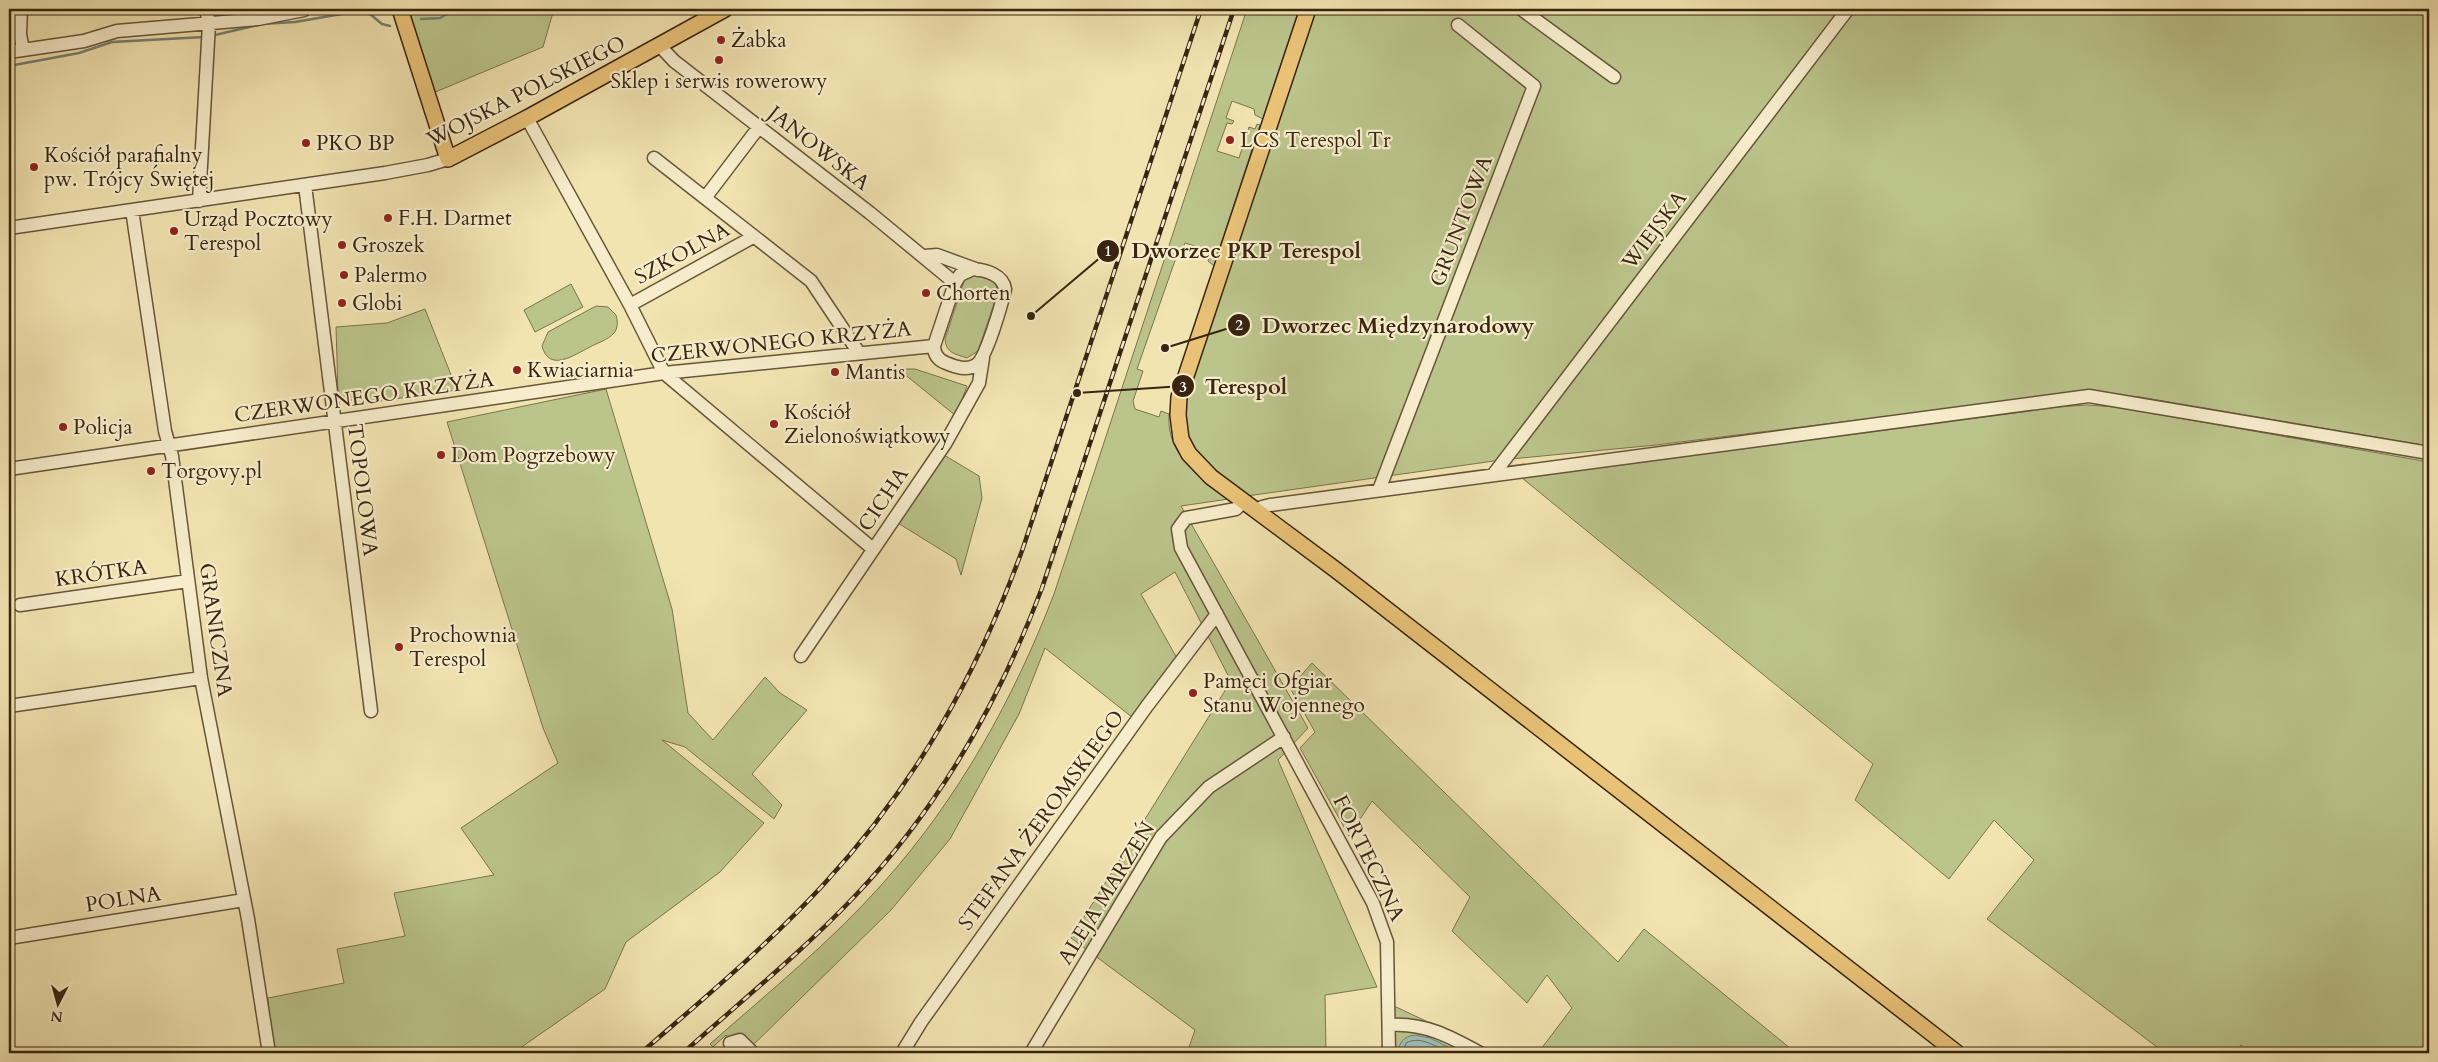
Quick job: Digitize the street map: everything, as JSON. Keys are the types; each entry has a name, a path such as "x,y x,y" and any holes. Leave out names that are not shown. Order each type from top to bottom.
{"main road":[{"path":"400,9 448,159"},
{"name":"WOJSKA POLSKIEGO","path":"448,159 527,118 724,9"},
{"path":"1308,9 1179,397 1179,429 1189,454 1211,477 1957,1053"}],"street":[{"path":"21,9 20,34 23,50"},
{"path":"199,201 210,24 206,9"},
{"path":"1522,9 1614,78"},
{"name":"WIEJSKA","path":"1493,475 1848,9"},
{"path":"9,52 84,41 117,31 258,19 304,10"},
{"name":"GRUNTOWA","path":"1379,490 1534,86 1458,25"},
{"name":"JANOWSKA","path":"659,45 674,61 925,256 955,283"},
{"path":"527,118 630,305 664,374 873,549"},
{"path":"705,198 759,127"},
{"path":"654,158 811,281 859,352"},
{"name":"WOJSKA POLSKIEGO","path":"9,228 410,169 448,159"},
{"name":"TOPOLOWA","path":"305,185 372,711"},
{"name":"GRANICZNA","path":"132,210 168,446 172,456 201,678 244,900 269,1053"},
{"name":"SZKOLNA","path":"630,305 753,237"},
{"name":"CICHA","path":"801,656 945,444 979,383 983,358 1005,289 1003,282 998,277 937,255 925,256"},
{"path":"978,270 964,272 955,283 934,346 935,355 939,359 960,368 974,367 983,358"},
{"name":"CZERWONEGO KRZYŻA","path":"9,469 664,374 859,352 934,346"},
{"path":"1258,512 1262,507 1270,505 2089,396 2429,453"},
{"name":"FORTECZNA","path":"1241,499 1236,509 1186,518 1178,529 1181,548 1373,903 1387,942 1389,1053"},
{"name":"KRÓTKA","path":"20,605 188,581"},
{"name":"STEFANA ŻEROMSKIEGO","path":"902,1053 921,1022 1141,714 1217,614"},
{"path":"9,706 201,678"},
{"name":"ALEJA MARZEŃ","path":"1031,1053 1161,837 1209,788 1287,742"},
{"name":"POLNA","path":"9,938 244,900"},
{"path":"1389,1024 1419,1025 1448,1036 1480,1053"},
{"path":"730,1043 740,1040 753,1053"}],"green space":[{"path":"407,9 554,9 543,47 433,93"},
{"path":"1247,9 1299,9 1263,119 1255,115 1254,109 1232,101 1226,118 1234,121 1232,124 1227,123 1217,151 1239,158 1249,127 1255,129 1257,124 1260,125 1214,266 1208,261 1211,251 1185,243 1181,253 1178,252 1137,369 1143,371 1133,401 1135,409 1159,417 1161,411 1169,414 1169,429 1179,453 1196,473 1229,499 1181,506 1308,728 1278,760 1377,987 1325,995 1326,1053 1187,1053 1195,1030 1071,938 1231,681 1175,572 1141,594 1178,660 1133,718 1045,648 1019,714 950,839 891,910 751,1047 731,1040 726,1035 713,1047 710,1044 822,945 884,882 937,816 982,746 1002,709 1021,671 1054,594"},
{"path":"1313,9 2429,9 2429,446 2140,397 2083,392 1656,445 1501,460 1247,496 1199,459 1185,433 1185,397"},
{"path":"978,274 994,280 998,292 978,351 967,358 949,350 945,339 964,281 970,275"},
{"path":"571,284 583,307 535,332 524,310"},
{"path":"596,306 608,307 616,315 617,327 612,335 563,360 550,359 545,354 542,346 548,332"},
{"path":"425,309 457,390 359,404 338,393 336,327 387,323"},
{"path":"898,369 915,369 967,386 956,416"},
{"path":"606,389 672,609 688,713 713,740 765,677 780,693 807,710 752,774 782,805 774,819 685,747 662,740 764,823 720,872 626,942 605,989 513,1053 266,1053 268,998 344,983 337,949 405,936 394,893 494,875 461,828 558,763 543,728 447,422"},
{"path":"2087,405 2116,407 2429,462 2429,1053 2250,1053 2241,1045 2236,1053 2165,1053 1987,919 2034,860 1994,820 1949,879 1855,800 1873,764 1522,478 2058,407"},
{"path":"939,452 979,476 982,498 961,575 956,559 893,520"},
{"path":"1312,663 1618,962 1644,929 1796,1053 1538,1053 1572,1008 1547,975 1527,1003 1452,931 1470,897 1372,801 1349,836 1300,748 1315,732 1290,688"},
{"path":"1394,1006 1494,1053 1395,1053"}],"water":[{"path":"1415,1035 1430,1038 1460,1053 1398,1053 1402,1041 1407,1037"}],"waterway":[{"path":"421,19 440,18 456,9"},
{"path":"215,35 262,24 295,22 365,10 382,24 390,26"},
{"path":"9,66 79,53 112,42 204,37"}],"railway":[{"path":"641,1053 758,950 824,884 887,807 941,726 964,684 1005,595 1023,548 1201,9"},
{"path":"683,1053 813,938 854,897 913,828 939,791 986,713 1025,630 1042,588 1234,9"}],"place":[{"name":"Żabka","path":"721,40"},
{"name":"Sklep i serwis rowerowy","path":"719,60"},
{"name":"LCS Terespol Tr","path":"1230,140"},
{"name":"PKO BP","path":"306,143"},
{"name":"Kościół parafialny pw. Trójcy Świętej","path":"34,167"},
{"name":"F.H. Darmet","path":"388,218"},
{"name":"Urząd Pocztowy Terespol","path":"174,231"},
{"name":"Groszek","path":"342,245"},
{"name":"Palermo","path":"344,275"},
{"name":"Chorten","path":"926,293"},
{"name":"Globi","path":"342,303"},
{"name":"Dworzec PKP Terespol","path":"1031,316"},
{"name":"Dworzec Międzynarodowy","path":"1165,348"},
{"name":"Kwiaciarnia","path":"517,370"},
{"name":"Mantis","path":"835,372"},
{"name":"Terespol","path":"1077,393"},
{"name":"Kościół Zielonoświątkowy","path":"774,424"},
{"name":"Policja","path":"63,427"},
{"name":"Dom Pogrzebowy","path":"441,455"},
{"name":"Torgovy.pl","path":"151,471"},
{"name":"Prochownia Terespol","path":"399,647"},
{"name":"Pamęci Ofgiar Stanu Wojennego","path":"1193,693"}]}
